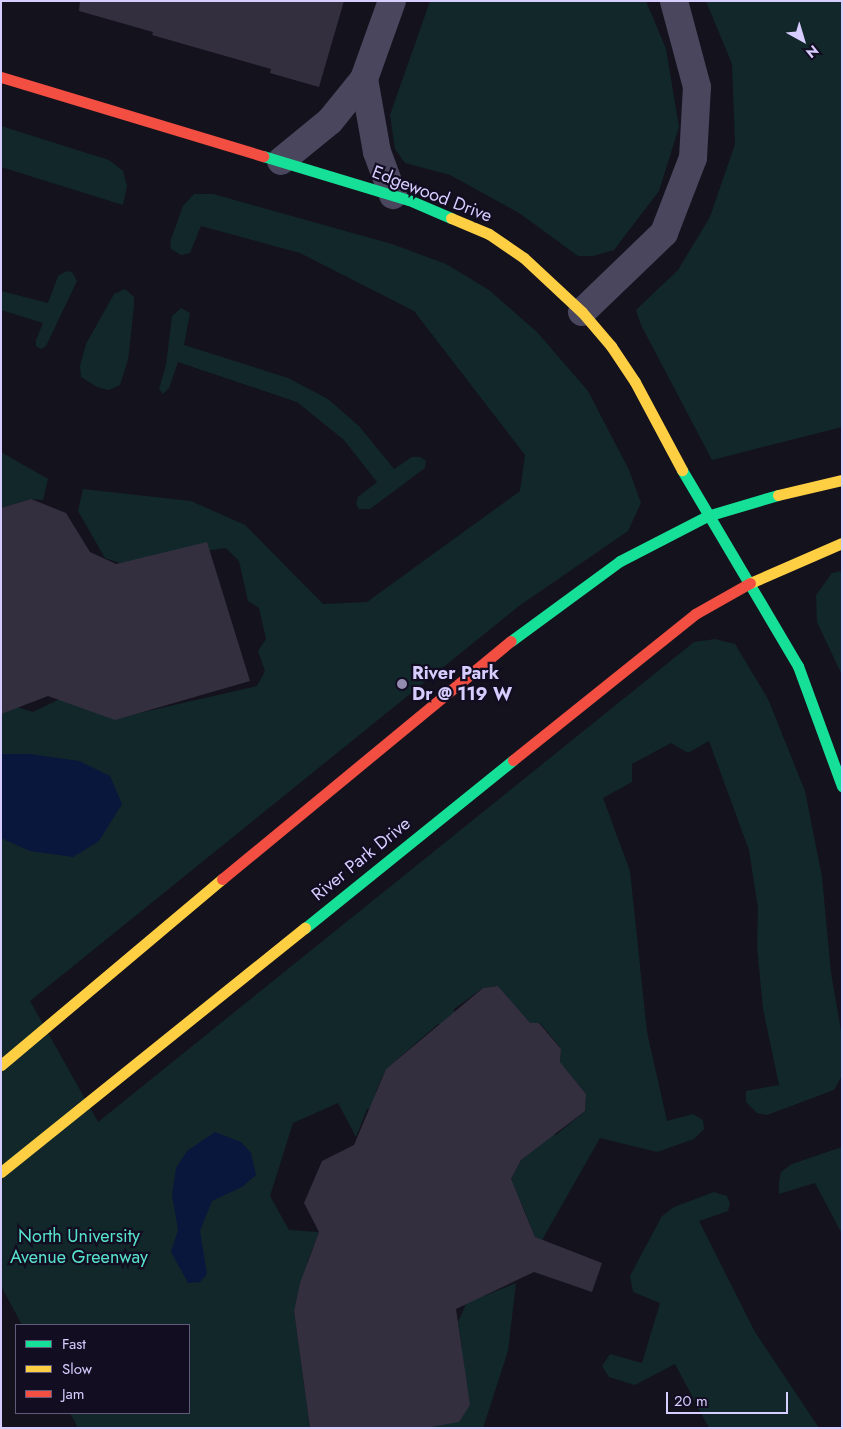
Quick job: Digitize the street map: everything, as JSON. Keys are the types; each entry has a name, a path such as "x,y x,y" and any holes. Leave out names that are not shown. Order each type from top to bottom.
{"street":[{"path":"282,161 330,121 364,79 392,1"},
{"path":"582,312 664,233 693,158 697,87 674,1"},
{"name":"Edgewood Drive","path":"1,77 393,195 489,234 524,258 582,312 611,346 635,382 707,516 749,582 798,666 842,786"},
{"path":"364,79 377,152 393,195"},
{"path":"1,1065 328,790 518,636 620,561 707,516 742,504 842,480"},
{"name":"River Park Drive","path":"1,1172 695,614 749,582 842,544"}],"green space":[{"path":"430,1 646,1 666,49 679,127 659,191 614,250 593,256 578,256 519,213 450,175 405,163 395,149 390,115"},
{"path":"706,1 842,1 842,427 712,460 641,325 636,310 678,270 710,217 735,144 732,64"},
{"path":"1,126 109,160 123,171 127,186 123,205 1,167"},
{"name":"North University Avenue Greenway","path":"194,194 213,194 392,244 446,264 489,290 537,332 588,391 629,470 641,503 628,531 519,606 30,1001 98,1122 694,642 715,639 735,644 768,699 805,791 822,877 831,973 842,1036 842,1076 834,1090 767,1115 757,1113 746,1102 746,1091 779,1085 763,1009 757,947 758,908 749,850 709,741 688,753 671,743 632,764 632,782 603,798 630,871 647,1032 667,1121 693,1114 703,1120 704,1129 694,1139 657,1152 600,1138 542,1240 535,1237 521,1202 503,1195 521,1160 539,1146 542,1131 556,1135 585,1111 586,1094 560,1062 561,1048 540,1023 529,1023 498,986 483,988 454,1009 455,1025 438,1024 386,1069 376,1091 382,1105 367,1109 356,1137 338,1103 293,1123 270,1196 289,1230 319,1232 307,1263 316,1276 300,1284 294,1311 310,1428 78,1428 71,1414 190,1414 190,1324 21,1324 1,1286 1,702 33,712 68,695 135,714 257,686 265,671 258,651 266,639 259,608 248,601 239,561 226,548 120,563 105,558 78,511 83,489 191,501 245,525 323,604 367,602 520,491 525,455 414,311 300,253 201,226 190,253 181,255 171,249 170,242 183,206"},
{"path":"66,271 72,272 77,281 46,346 41,349 36,346 36,340 43,323 1,310 1,291 48,303 58,276"},
{"path":"125,289 134,297 128,360 120,385 109,390 97,387 81,377 80,366 86,344 114,294"},
{"path":"181,308 190,313 184,345 288,378 328,399 359,426 394,469 412,457 420,457 426,461 425,468 370,509 359,509 356,504 358,497 377,482 344,440 297,402 178,362 169,388 163,394 159,389 166,365 172,316"},
{"path":"1,452 48,479 43,500 31,499 1,508"},
{"path":"842,571 842,675 817,622 816,595 832,573"},
{"path":"842,1147 842,1234 815,1183 779,1194 779,1182 781,1172 792,1164"},
{"path":"714,1192 727,1196 730,1204 728,1211 699,1221 755,1332 819,1428 709,1428 675,1364 635,1385 609,1377 602,1366 610,1354 642,1363 660,1303 633,1292 630,1276 662,1216 674,1207"},
{"path":"516,1283 508,1351 483,1428 425,1428 452,1363 462,1349 458,1322 472,1291 484,1296"}],"water":[{"path":"1,754 30,754 79,761 110,776 122,804 99,841 73,857 30,851 1,838"},
{"path":"215,1132 241,1142 251,1153 256,1175 242,1187 212,1201 200,1231 207,1274 200,1282 188,1283 171,1252 178,1230 172,1195 176,1168 187,1151"}],"building":[{"path":"80,1 344,1 319,87 270,73 271,69 152,35 153,32 79,11"},
{"path":"31,499 66,513 90,552 116,564 207,542 250,681 115,720 48,696 1,714 1,508"},
{"path":"498,986 530,1023 539,1023 561,1049 560,1062 586,1094 585,1111 521,1160 511,1179 535,1237 602,1263 592,1292 534,1272 456,1309 470,1405 459,1422 425,1428 310,1428 294,1311 300,1283 319,1232 304,1203 322,1161 354,1145 386,1069 483,988"}],"traffic: fast":[{"path":"263,156 409,200 451,218"},
{"path":"682,470 798,666 842,786"},
{"path":"511,641 620,561 707,516 778,495"},
{"path":"305,928 513,760"}],"traffic: slow":[{"path":"451,218 489,234 524,258 582,312 611,346 635,382 682,470"},
{"path":"778,495 842,480"},
{"path":"750,583 842,543"},
{"path":"1,1065 222,879"},
{"path":"1,1172 305,928"}],"traffic: jam":[{"path":"1,77 263,156"},
{"path":"513,760 695,614 750,583"},
{"path":"222,879 511,641"}],"place":[{"name":"River Park Dr @ 119 W","path":"402,684"}]}
